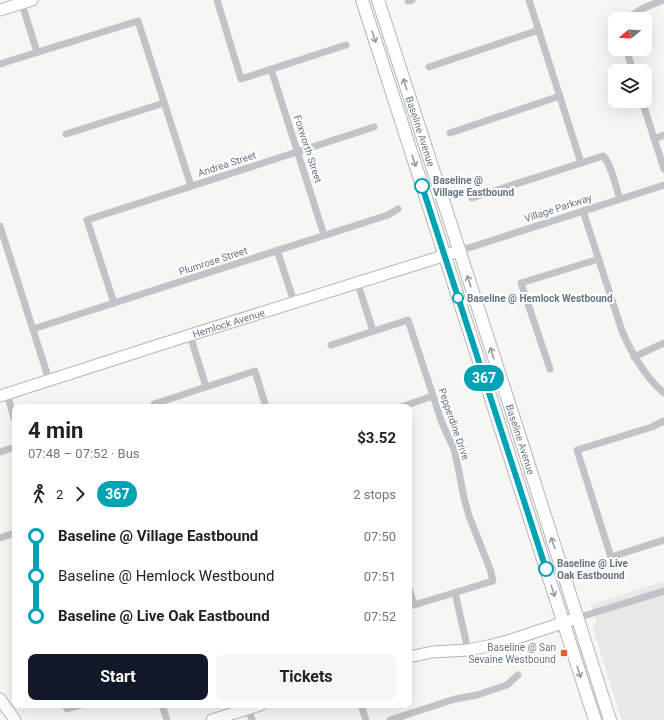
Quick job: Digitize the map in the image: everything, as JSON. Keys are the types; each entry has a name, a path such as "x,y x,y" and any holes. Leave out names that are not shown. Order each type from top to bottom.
{"main road":[{"name":"Baseline Avenue","path":"362,0 595,720"},
{"name":"Baseline Avenue","path":"378,0 610,720"}],"street":[{"path":"217,0 241,79 346,45"},
{"path":"529,0 581,163"},
{"path":"637,12 663,0"},
{"path":"0,10 25,1 37,52"},
{"path":"0,64 138,21 191,186"},
{"path":"429,67 539,30"},
{"name":"Foxworth Street","path":"271,69 324,235"},
{"path":"450,133 560,96"},
{"path":"66,134 164,103"},
{"path":"644,108 664,169"},
{"name":"Andrea Street","path":"114,303 87,220 374,127"},
{"path":"654,139 664,135"},
{"path":"472,198 603,156 606,158 609,165 620,199"},
{"name":"Village Parkway","path":"458,251 664,185"},
{"name":"Plumrose Street","path":"33,329 388,215 398,209"},
{"path":"583,211 622,331 634,357 657,387 664,393"},
{"path":"0,226 3,246 33,329 49,380"},
{"path":"278,250 294,302"},
{"name":"Hemlock Avenue","path":"3,395 458,251"},
{"path":"550,370 521,283 599,259"},
{"path":"330,345 373,331 358,282"},
{"name":"Pepperdine Drive","path":"373,331 408,320 442,422 454,449 467,510 490,569 493,581 455,593"},
{"path":"190,335 206,387"},
{"path":"634,357 664,343"},
{"path":"159,404 255,371 265,404"},
{"path":"3,395 12,414"},
{"path":"410,404 433,396"},
{"path":"664,422 577,450 611,557 664,540"},
{"path":"0,452 12,448"},
{"path":"0,538 12,535"},
{"path":"412,657 432,652 468,650 511,640 664,591"},
{"path":"412,598 414,605 455,593 462,618 468,650"},
{"path":"390,720 455,699 477,695 507,685 518,674"},
{"path":"0,699 15,720"},
{"path":"163,708 167,720"},
{"path":"212,720 251,708"},
{"path":"362,708 366,720"},
{"path":"248,709 252,720"},
{"path":"0,710 6,720"}],"shaded area":[{"path":"664,581 664,720 622,720 593,629 597,621 591,605"}],"bus line":[{"name":"367","path":"422,186 546,569"}],"place":[{"name":"Baseline @ Village Eastbound","path":"422,186"},
{"name":"Baseline @ Hemlock Westbound","path":"458,298"},
{"name":"Baseline @ Live Oak Eastbound","path":"546,569"},
{"name":"Baseline @ San Sevaine Westbound","path":"564,653"}]}
